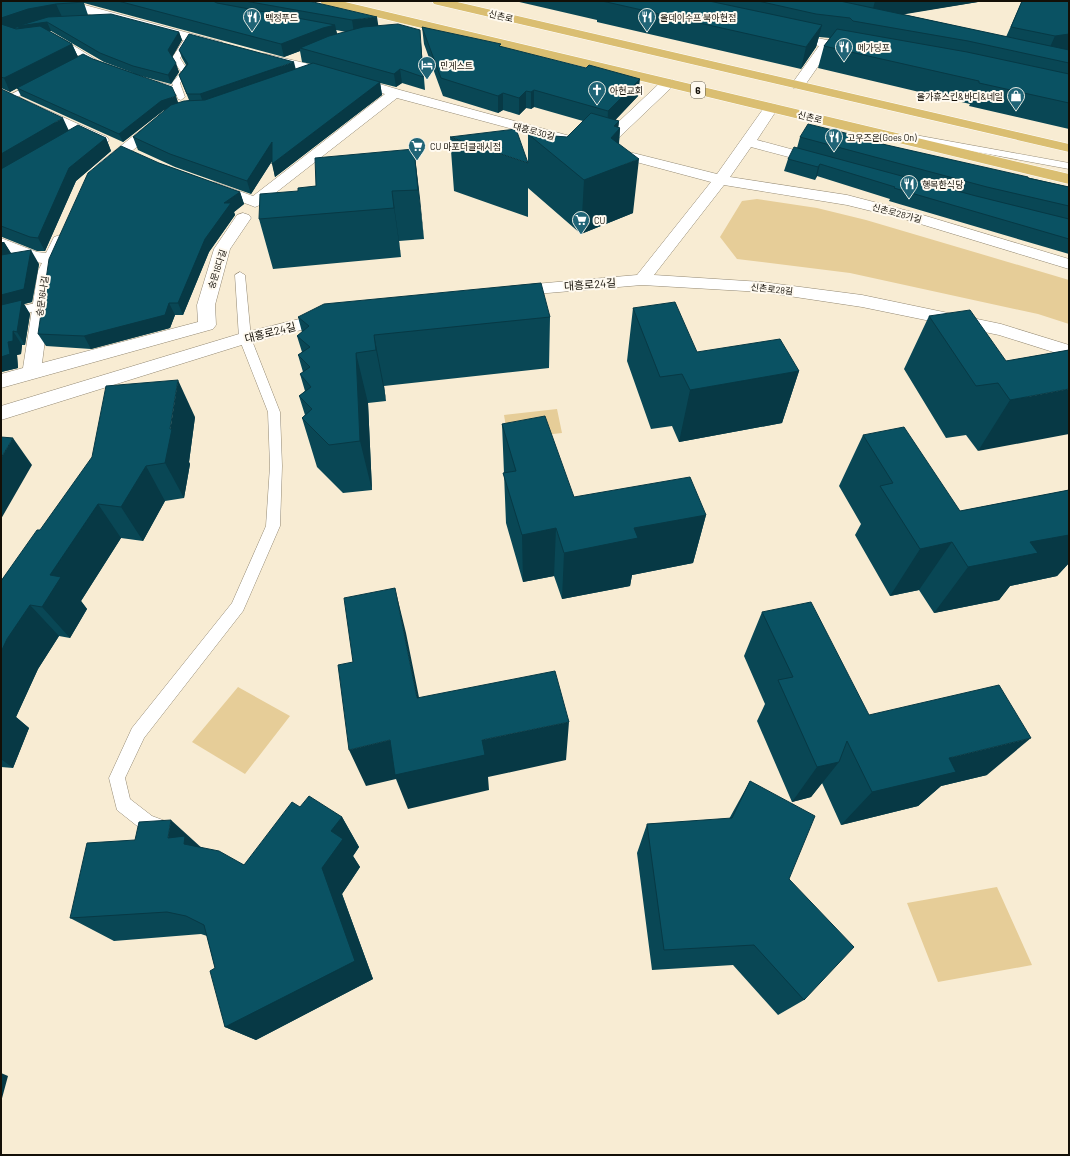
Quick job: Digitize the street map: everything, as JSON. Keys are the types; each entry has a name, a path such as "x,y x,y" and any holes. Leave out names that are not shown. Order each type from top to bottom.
{"main road":[{"name":"신촌로","path":"326,1 1069,179"},
{"name":"신촌로","path":"438,1 1069,148"}],"street":[{"path":"58,1 226,47"},
{"path":"409,33 452,31"},
{"path":"779,34 871,53"},
{"path":"827,44 841,44 848,37"},
{"path":"798,85 827,44"},
{"name":"대흥로30길","path":"255,55 316,70 395,93 721,180"},
{"path":"284,63 302,55"},
{"path":"294,78 316,70"},
{"path":"598,148 668,83"},
{"path":"198,181 256,202 395,93"},
{"path":"6,95 130,153"},
{"path":"642,280 721,180 771,108"},
{"path":"91,177 130,153 180,109"},
{"path":"69,139 83,131"},
{"path":"748,142 830,164"},
{"name":"신촌로28가길","path":"721,180 847,200 910,216 1069,264"},
{"name":"숭문16다길","path":"32,372 207,325 206,305 222,249 243,218"},
{"name":"숭문16나길","path":"32,372 46,271 64,229"},
{"path":"1,243 34,257"},
{"path":"8,263 34,257 52,258"},
{"name":"대흥로24길","path":"500,293 642,280"},
{"name":"신촌로28길","path":"642,280 762,288 862,301 1001,330 1069,351"},
{"name":"대흥로24길","path":"1,413 245,338 313,320 344,315"},
{"path":"1,381 32,372"}],"lane":[{"path":"90,19 118,18"},
{"path":"53,37 83,59 106,68"},
{"path":"180,109 176,84 185,72 176,58 190,37"},
{"path":"6,95 45,79"},
{"path":"148,82 170,88 178,92"},
{"path":"848,126 1069,166"},
{"path":"175,832 147,823 123,804 117,778 138,733 238,607 273,526 276,466 274,412 245,338 240,275"},
{"path":"1,315 40,306"}],"shaded area":[{"path":"757,199 817,208 866,220 1069,280 1069,324 1038,314 850,273 737,259 720,237 742,201"},
{"path":"557,409 562,433 508,439 504,415"},
{"path":"238,687 290,716 245,774 192,742"},
{"path":"997,887 1032,965 938,982 907,903"}],"building":[{"path":"1,1 84,2 56,4 28,9 1,18"},
{"path":"118,1 213,1 335,25 281,44"},
{"path":"245,1 309,1 377,17 352,20"},
{"path":"602,1 709,1 822,25 806,47"},
{"path":"758,1 840,1 1069,50 1069,63 968,41 853,21 850,18 816,14"},
{"path":"1022,1 1069,1 1069,34 1055,36 1011,27"},
{"path":"111,14 179,32 168,50 176,63 168,75 133,66 100,53 47,22 18,26 48,17"},
{"path":"1,24 16,29 40,26 72,44 4,78 1,77"},
{"path":"398,24 420,30 423,77 400,69 394,74 300,48 329,36 363,27"},
{"path":"422,27 501,44 499,46 586,68 589,65 640,79 608,111 534,90 531,92 526,91 519,98 503,93 498,96 441,78"},
{"path":"837,29 967,52 1069,74 1069,103 824,46"},
{"path":"189,34 294,62 200,94 187,94 179,75 188,64 179,50"},
{"path":"83,54 93,59 172,87 176,96 161,101 119,134 17,88"},
{"path":"313,63 380,82 272,164 272,142 247,181 170,154 133,137 171,105 184,101 205,100"},
{"path":"1,89 63,118 1,154"},
{"path":"591,113 619,121 614,126 620,128 611,138 639,159 584,180 528,134 567,137"},
{"path":"808,124 870,139 869,141 1069,187 1069,206 987,187 800,137"},
{"path":"78,125 106,138 69,168 38,238 30,237 1,226 1,169"},
{"path":"516,129 528,163 450,137"},
{"path":"121,146 159,163 240,192 224,203 231,203 205,239 178,303 169,303 165,315 84,336 38,334 49,259 88,173"},
{"path":"794,147 976,196 1069,219 1069,239 894,188 895,187 820,164 818,167 788,159"},
{"path":"414,149 418,190 392,191 394,208 259,219 260,194 298,191 298,188 316,186 315,158"},
{"path":"31,250 24,289 1,295 1,255"},
{"path":"541,283 550,317 374,335 376,350 356,353 360,441 329,445 302,418 312,409 299,396 311,387 300,374 310,367 298,355 310,347 297,336 309,326 298,317 324,304"},
{"path":"22,300 17,332 13,331 13,341 8,342 10,354 1,357 1,305"},
{"path":"675,302 697,352 780,339 799,371 690,390 682,374 660,377 633,308"},
{"path":"970,310 1006,361 1069,350 1069,389 1010,400 998,383 976,386 929,316"},
{"path":"178,380 170,429 172,429 165,463 146,466 121,507 98,504 50,575 61,577 42,607 30,605 7,639 1,652 1,581 37,530 40,530 92,457 106,386"},
{"path":"545,416 574,497 690,477 706,515 634,528 638,538 564,553 556,528 522,535 503,473 516,471 502,424"},
{"path":"904,427 960,511 1069,490 1069,535 1030,542 1038,553 968,567 952,542 920,549 880,486 893,483 863,435"},
{"path":"1,437 13,438 1,458"},
{"path":"395,588 417,698 555,671 569,722 482,740 485,755 395,775 390,740 349,750 338,665 353,662 344,598"},
{"path":"811,602 869,715 999,685 1031,738 949,758 956,772 872,792 847,741 839,762 817,767 778,680 793,677 762,612"},
{"path":"750,781 815,816 789,879 854,947 804,1000 754,945 664,950 647,824 732,818"},
{"path":"309,796 342,817 331,831 343,839 322,868 355,961 225,1027 210,971 215,968 204,925 186,916 167,912 70,918 87,843 135,840 139,822 171,820 168,838 185,836 184,844 219,851 244,865 292,802 300,807"}],"place":[{"name":"백정푸드","path":"252,32"},
{"name":"올데이수프 북아현점","path":"647,32"},
{"name":"메가딩포","path":"844,62"},
{"name":"민게스트","path":"427,80"},
{"name":"아현교회","path":"597,105"},
{"name":"올가휴스킨&바디&네일","path":"1016,111"},
{"name":"고우즈온(Goes On)","path":"834,152"},
{"name":"CU 마포더클래시점","path":"417,161"},
{"name":"행복한식당","path":"909,199"},
{"name":"CU","path":"581,235"}]}
